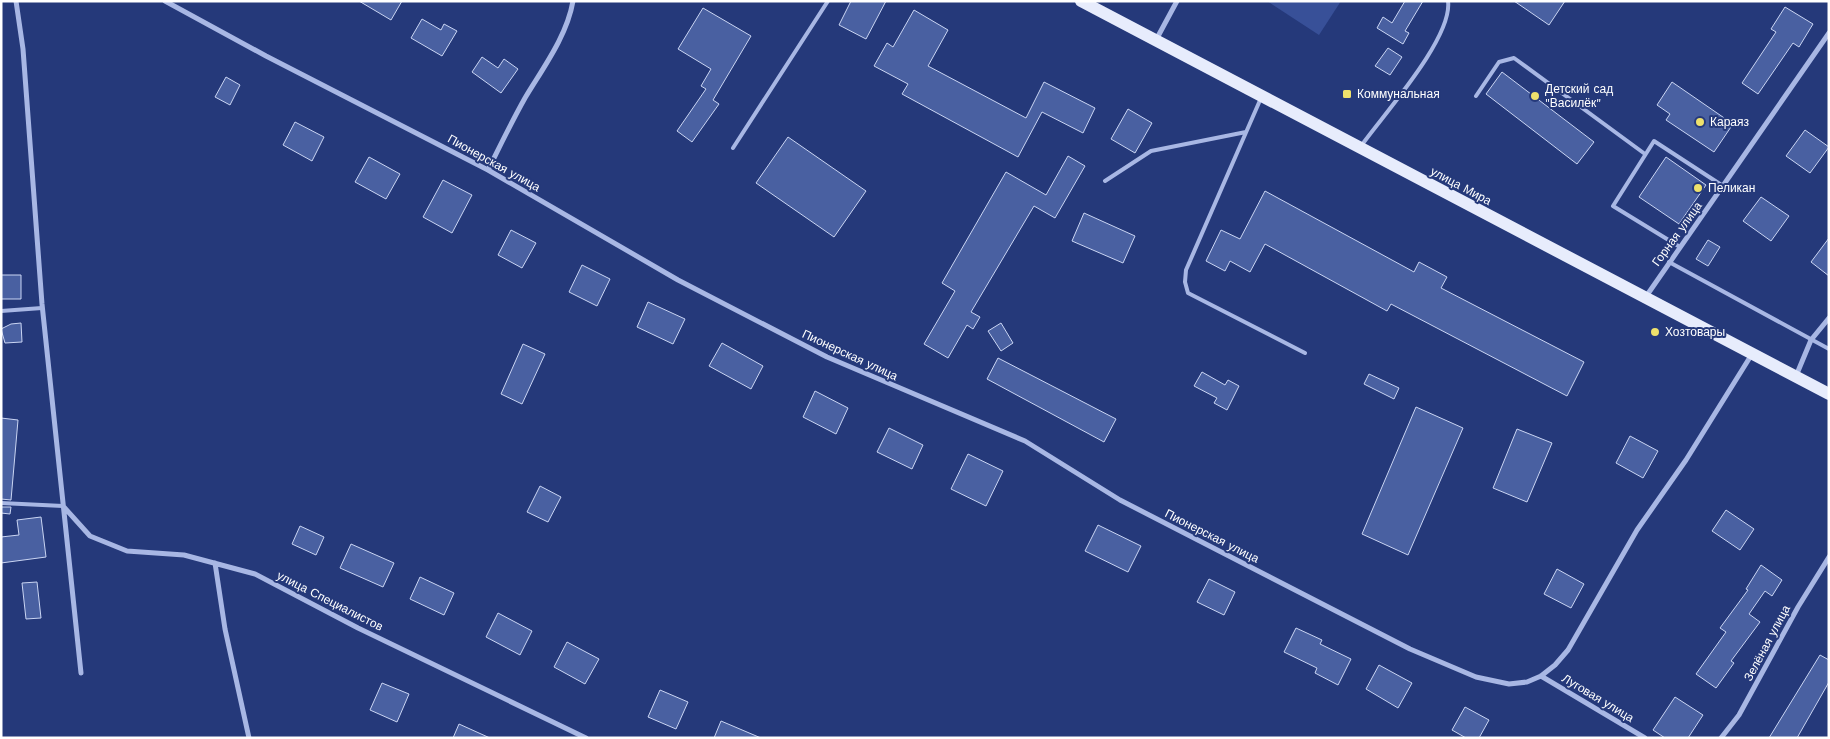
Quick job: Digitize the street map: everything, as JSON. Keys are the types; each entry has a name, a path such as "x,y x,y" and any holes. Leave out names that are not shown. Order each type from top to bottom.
{"main road":[{"name":"улица Мира","path":"1081,1 1829,394"}],"street":[{"path":"16,1 23,50 42,308 81,673"},
{"name":"Пионерская улица","path":"165,1 266,56 488,170 686,284 827,357 1025,441 1120,500 1410,649 1476,677 1494,682 1518,683 1541,676"},
{"path":"488,170 516,114 559,40 570,15 573,1"},
{"path":"1156,41 1177,1"},
{"name":"Горная улица","path":"1644,298 1829,33"},
{"path":"1796,376 1811,340 1829,318"},
{"path":"1541,676 1555,665 1568,650 1637,530 1686,460 1752,353"},
{"name":"улица Специалистов","path":"63,506 90,536 127,551 184,555 255,574 358,628 586,738"},
{"name":"Зелёная улица","path":"1721,738 1739,715 1798,606 1829,557"},
{"path":"215,563 225,629 249,738"},
{"name":"Луговая улица","path":"1541,676 1645,738"}],"lane":[{"path":"733,148 828,1"},
{"path":"1360,148 1436,44 1446,23 1448,1"},
{"path":"1476,96 1499,62 1514,58 1645,154"},
{"path":"1262,96 1186,270 1185,282 1188,293 1305,353"},
{"path":"1105,181 1151,150 1246,132"},
{"path":"1680,246 1613,206 1654,141 1724,186"},
{"path":"1668,262 1829,350"},
{"path":"1,311 42,308"},
{"path":"1,503 63,506"}],"shaded area":[{"path":"1267,1 1341,1 1319,35"}],"building":[{"path":"359,1 402,1 391,20"},
{"path":"851,1 886,1 866,39 839,25"},
{"path":"1405,1 1423,1 1405,31 1409,33 1403,44 1377,28 1383,17 1392,23"},
{"path":"1514,1 1565,1 1549,25"},
{"path":"1785,7 1813,24 1799,47 1793,43 1758,94 1742,83 1776,32 1771,29"},
{"path":"703,8 751,36 713,100 719,104 692,142 677,131 706,89 701,86 711,69 678,49"},
{"path":"914,10 948,30 928,66 1026,118 1044,82 1095,108 1083,133 1042,112 1018,157 902,94 908,84 874,66 887,43 893,47"},
{"path":"422,19 441,30 444,24 457,31 442,56 411,38"},
{"path":"1388,48 1402,57 1390,75 1375,66"},
{"path":"482,57 498,68 504,59 518,69 501,93 472,72"},
{"path":"1502,72 1594,142 1577,164 1486,94"},
{"path":"226,77 240,85 230,105 215,97"},
{"name":"Караяз","path":"1672,82 1733,124 1714,152 1666,120 1670,114 1657,105"},
{"path":"1128,109 1152,123 1135,153 1111,139"},
{"path":"295,122 324,137 312,161 283,145"},
{"path":"1805,130 1829,147 1810,173 1786,156"},
{"path":"788,137 866,191 834,237 756,183"},
{"path":"1068,156 1085,166 1055,218 1034,206 971,312 980,317 973,329 967,325 948,358 924,344 955,291 942,283 1006,172 1046,195"},
{"path":"369,157 400,174 386,199 355,182"},
{"path":"1666,157 1706,185 1679,224 1639,197"},
{"path":"443,180 472,195 452,233 423,217"},
{"path":"1265,191 1414,272 1419,262 1447,277 1441,288 1584,362 1567,396 1391,304 1387,311 1265,244 1250,272 1230,261 1225,271 1206,261 1221,230 1240,239"},
{"path":"1761,197 1789,216 1771,241 1743,221"},
{"path":"1084,213 1135,236 1123,263 1072,241"},
{"path":"511,230 536,243 522,268 498,255"},
{"path":"1829,238 1829,276 1811,262"},
{"path":"1708,240 1720,247 1708,266 1696,259"},
{"path":"582,265 610,279 597,306 569,292"},
{"path":"1,275 21,275 21,299 1,299"},
{"path":"648,302 685,319 673,344 637,327"},
{"path":"21,323 22,342 5,343 1,329 11,324"},
{"path":"1001,323 1013,343 1001,351 988,331"},
{"path":"722,343 763,366 751,389 709,366"},
{"path":"523,344 545,354 522,404 501,394"},
{"path":"998,358 1116,419 1104,442 987,379"},
{"path":"1202,372 1225,385 1228,380 1239,386 1227,410 1214,403 1217,398 1194,386"},
{"path":"1369,374 1399,388 1394,399 1364,384"},
{"path":"815,391 848,408 836,434 803,417"},
{"path":"1416,407 1463,428 1408,555 1362,534"},
{"path":"1,418 18,420 11,500 1,499"},
{"path":"889,428 923,445 912,469 877,452"},
{"path":"1517,429 1552,443 1527,502 1493,488"},
{"path":"1630,436 1658,451 1643,478 1616,463"},
{"path":"968,454 1003,471 986,506 951,489"},
{"path":"540,486 561,497 548,522 527,512"},
{"path":"1,507 11,507 10,514 1,513"},
{"path":"1726,510 1754,529 1740,550 1712,531"},
{"path":"41,517 46,557 1,563 1,537 19,535 17,520"},
{"path":"1098,525 1141,546 1128,572 1085,551"},
{"path":"300,526 324,537 316,555 292,544"},
{"path":"351,544 394,563 383,587 340,568"},
{"path":"1761,565 1782,580 1772,596 1765,591 1749,614 1760,622 1731,661 1734,663 1716,688 1696,674 1726,632 1720,628 1748,590 1746,589"},
{"path":"1557,569 1584,584 1571,608 1544,594"},
{"path":"420,577 454,593 444,615 410,599"},
{"path":"1209,579 1235,592 1224,615 1197,602"},
{"path":"37,582 41,618 26,619 22,583"},
{"path":"498,613 532,631 520,655 486,637"},
{"path":"1296,628 1322,640 1320,644 1351,659 1338,685 1315,673 1317,668 1284,652"},
{"path":"567,642 599,659 585,684 554,667"},
{"path":"1820,655 1829,660 1829,682 1797,738 1769,738"},
{"path":"1379,665 1412,683 1398,708 1366,689"},
{"path":"382,683 409,694 397,722 370,710"},
{"path":"660,690 688,702 676,729 648,717"},
{"path":"1675,697 1703,715 1688,738 1665,738 1653,730"},
{"path":"1465,707 1489,720 1479,738 1466,738 1452,730"},
{"path":"721,721 761,738 714,738"},
{"path":"459,724 490,738 453,738"}],"place":[{"name":"Коммунальная","path":"1347,94"},
{"name":"Детский сад \"Василёк\"","path":"1535,96"},
{"name":"Караяз","path":"1700,122"},
{"name":"Пеликан","path":"1698,188"},
{"name":"Хозтовары","path":"1655,332"}]}
